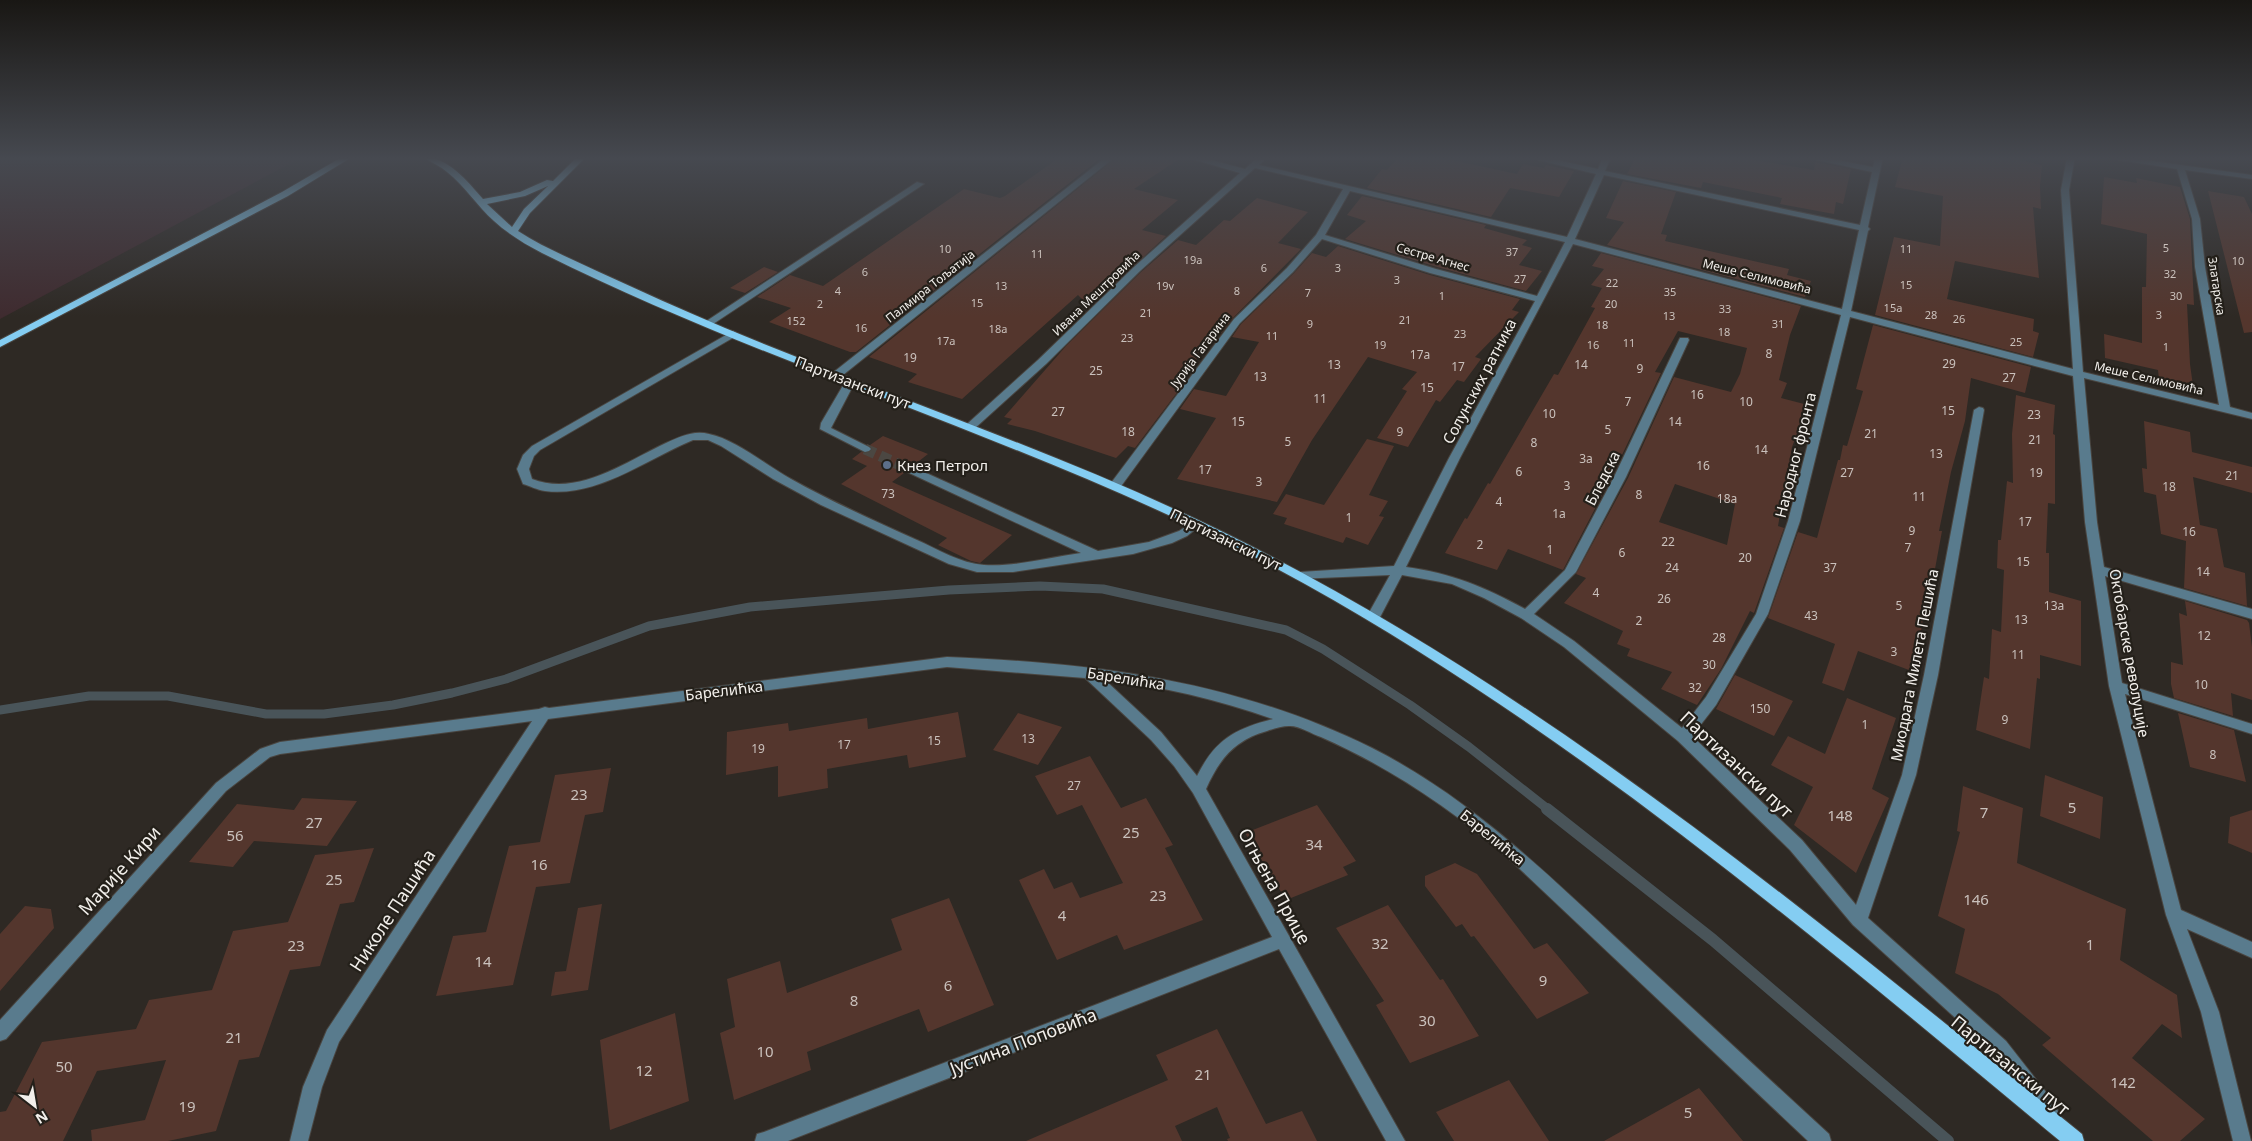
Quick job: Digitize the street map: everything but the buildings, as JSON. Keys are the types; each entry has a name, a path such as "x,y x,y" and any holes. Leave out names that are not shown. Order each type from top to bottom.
{"main road":[{"path":"0,344 253,210"},
{"name":"Партизански пут","path":"490,210 498,220 513,232 576,265 707,324 834,377 970,427 1115,486 1300,576 1373,618 1484,687 1669,816 1789,908 2069,1136"},
{"path":"513,232 527,210"}],"street":[{"path":"707,324 880,210"},
{"name":"Палмира Тољатија","path":"834,377 1045,210"},
{"name":"Ивана Мештровића","path":"970,427 1042,362 1137,269 1203,210"},
{"name":"Јурија Гагарина","path":"1115,486 1237,321 1290,270 1320,236 1335,210"},
{"name":"Меше Селимовића","path":"1442,210 1846,312 2078,374 2252,416"},
{"name":"Солунских ратника","path":"1373,618 1431,501 1571,242 1585,210"},
{"path":"1779,210 1866,229"},
{"name":"Народног фронта","path":"1683,737 1712,702 1762,614 1794,521 1869,210"},
{"name":"Октобарске револуције","path":"2067,210 2078,374 2097,569 2116,686 2139,783 2174,915 2210,1012 2242,1141"},
{"name":"Златарска","path":"2193,210 2196,220 2200,267 2225,409"},
{"name":"Сестре Агнес","path":"1320,236 1434,271 1540,300"},
{"path":"733,334 536,448 529,454 523,468 527,481 545,488 570,488 615,472 657,450 693,436 715,437 796,487 962,565 996,569 1152,545 1178,536 1196,524"},
{"name":"Бледска","path":"1526,615 1570,572 1620,477 1684,340"},
{"path":"850,382 826,423 825,429 865,449"},
{"name":"Миодрага Милета Пешића","path":"1860,920 1909,775 1931,675 1979,410"},
{"path":"909,469 1095,554"},
{"path":"2097,569 2252,614"},
{"name":"Партизански пут","path":"1300,576 1398,570 1430,574 1456,581 1526,615 1569,644 1683,737 1796,845 1860,920 2000,1047 2069,1136"},
{"name":"Барелићка","path":"280,748 545,712 947,662 1052,667 1156,682 1189,689 1290,720 1341,740 1394,767 1480,824 1512,851 1822,1141"},
{"name":"Огњена Прице","path":"1089,673 1156,736 1179,762 1198,789 1396,1141"},
{"path":"2116,686 2252,729"},
{"name":"Николе Пашића","path":"299,1141 308,1098 316,1074 333,1036 545,712"},
{"path":"1198,789 1219,752 1239,736 1258,728 1290,720"},
{"name":"Марије Кири","path":"0,1033 221,787 265,754 280,748"},
{"path":"2174,915 2252,950"},
{"name":"Јустина Поповића","path":"764,1141 1283,940"}],"shaded area":[{"path":"0,210 203,210 0,319"}],"waterway":[{"path":"0,710 89,696 168,696 266,714 324,714 393,705 452,693 506,679 649,626 750,607 949,590 1040,586 1103,589 1286,630 1323,649 1410,705 1469,747 1549,810"},
{"path":"1547,809 1713,940 1948,1141"}],"tunnel":[{"path":"865,449 909,469"}],"place":[{"name":"Кнез Петрол","path":"887,465"}]}
